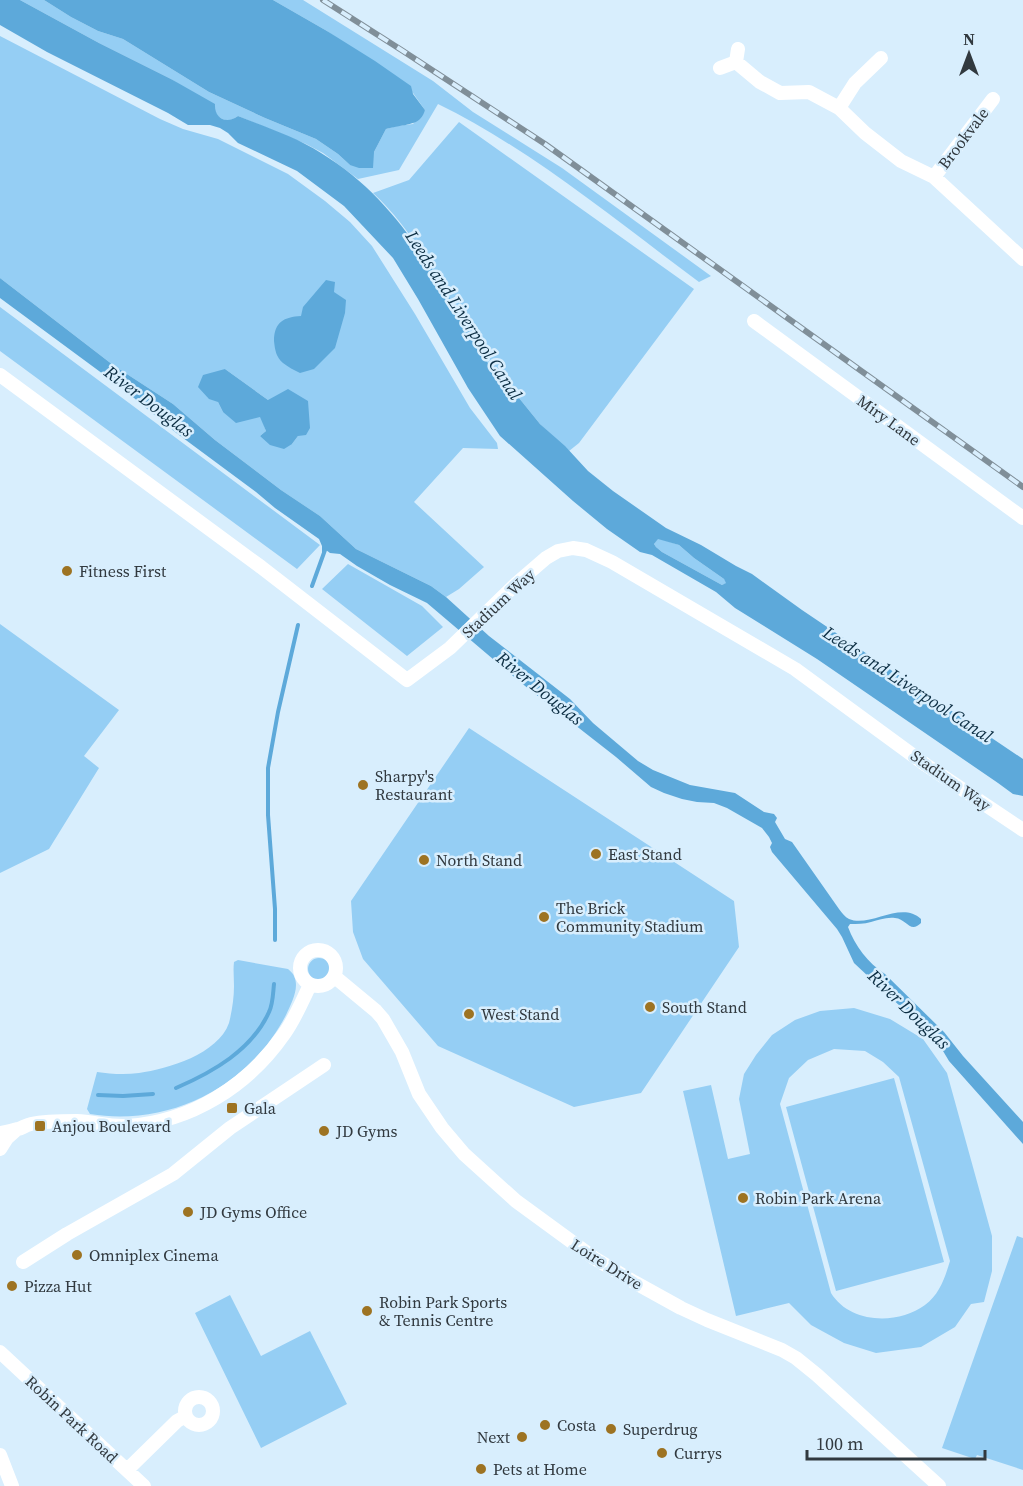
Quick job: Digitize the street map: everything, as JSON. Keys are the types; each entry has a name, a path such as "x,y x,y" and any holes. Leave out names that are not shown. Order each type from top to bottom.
{"street":[{"path":"720,69 737,56 760,82 780,93 809,92 839,108 865,133 901,161 934,177 1023,259"},
{"path":"839,108 855,83 880,58"},
{"name":"Brookvale","path":"934,177 993,99"},
{"name":"Miry Lane","path":"754,321 1023,518"},
{"name":"Stadium Way","path":"0,375 261,567 407,680 450,648 535,567 558,551 573,548 586,550 612,562 795,669 926,765 1023,830"},
{"path":"313,951 324,951 334,958 337,964 335,976 327,985 315,987 310,985 302,977 300,967 304,957 313,951"},
{"name":"Loire Drive","path":"335,976 383,1019 402,1052 419,1094 442,1128 464,1154 516,1201 594,1258 634,1282 681,1308 796,1358 939,1486"},
{"path":"0,1133 45,1122 77,1121 118,1126 150,1123 197,1109 238,1084 265,1059 285,1033 310,985"},
{"path":"23,1262 67,1234 173,1174 230,1128 324,1065"},
{"path":"0,1149 7,1138 18,1129"},
{"name":"Robin Park Road","path":"0,1352 144,1486"},
{"path":"127,1470 177,1420 186,1416"},
{"path":"0,1455 12,1486"}],"shaded area":[{"path":"20,0 44,0 98,31 123,39 209,92 316,139 350,165 374,152 386,129 413,124 425,110 413,93 327,31 273,0 303,0 433,81 473,112 562,168 711,276 699,282 540,164 473,122 438,104 399,170 358,179 323,153 306,144 238,116 230,120 220,118 214,108 171,79"},
{"path":"0,36 160,119 183,129 218,139 288,174 350,222 372,246 470,408 497,443 498,449 463,448 414,502 484,567 446,597 431,586 356,549 320,516 281,490 215,440 173,404 113,365 0,278","holes":["225,369 268,400 298,436 292,444 260,436 266,431 261,417 223,412 218,402"]},
{"path":"459,122 694,289 579,443 569,451 540,424 519,398 509,398 423,254 400,222 373,193 409,180"},
{"path":"0,307 320,545 297,569 0,351"},
{"path":"658,538 679,545 727,583 722,585 662,552 654,544"},
{"path":"348,564 422,606 443,627 407,656 322,589"},
{"path":"0,624 119,710 84,756 99,768 49,849 0,873"},
{"name":"The Brick Community Stadium","path":"469,728 734,901 739,947 641,1093 574,1107 438,1046 363,959 353,932 351,901"},
{"path":"319,958 327,961 330,969 327,977 319,980 311,977 308,969 311,961"},
{"path":"238,960 288,969 296,981 294,996 286,1015 270,1040 251,1063 229,1081 204,1096 177,1107 149,1114 120,1116 90,1114 87,1109 97,1072 128,1074 164,1068 191,1058 223,1034 229,1023 232,1009 234,962"},
{"name":"Robin Park Arena","path":"854,1008 890,1019 923,1039 947,1073 992,1236 992,1271 984,1302 971,1304 955,1327 921,1347 876,1353 844,1343 811,1325 789,1303 736,1316 683,1091 711,1085 728,1159 750,1154 739,1099 744,1074 772,1035 795,1020 820,1011","holes":["834,1049 865,1051 883,1062 899,1077 950,1261 941,1285 930,1301 902,1316 888,1318 862,1316 850,1311 831,1293 780,1104 789,1078 808,1060"]},
{"path":"894,1078 944,1262 836,1291 786,1107"},
{"path":"1017,1236 1023,1238 1023,1470 977,1455 975,1459 942,1448"},
{"path":"230,1295 261,1356 310,1331 347,1404 261,1448 195,1313"}],"water":[{"name":"Leeds and Liverpool Canal","path":"0,0 20,0 215,104 216,113 222,119 229,120 238,116 291,137 321,153 354,176 382,203 406,232 449,297 509,397 519,398 540,424 588,471 666,528 752,574 1023,759 1023,796 1013,794 817,659 735,608 716,592 652,555 640,552 573,501 500,436 468,388 393,258 344,206 297,171 238,143 220,128 210,125 188,125 0,25","holes":["658,539 679,545 724,579 726,583 722,585 662,552 654,544"]},
{"path":"44,0 273,0 327,31 411,86 413,94 425,110 418,121 386,129 374,152 373,168 359,168 350,165 316,139 209,92 123,39 98,31"},
{"name":"River Douglas","path":"0,278 113,365 173,404 215,440 281,490 320,516 356,549 431,586 446,597 489,636 570,699 593,723 638,761 653,770 690,785 735,793 764,812 774,814 777,818 775,822 785,839 792,842 839,909 848,918 857,921 904,912 921,919 921,923 914,927 892,918 850,924 848,927 854,941 868,959 944,1032 1023,1122 1023,1144 949,1061 934,1038 854,963 837,929 772,852 770,847 772,843 762,828 714,803 682,799 651,787 520,682 427,603 390,585 340,554 326,550 322,556 319,539 0,298"},
{"path":"326,280 335,282 334,292 346,300 345,313 335,348 314,369 300,373 283,363 277,356 274,335 278,325 285,319 301,316 303,307"},
{"path":"225,369 268,400 288,389 308,401 310,428 306,435 298,436 284,449 270,445 260,436 266,431 260,417 236,423 223,412 218,402 209,399 198,387 203,375"}],"waterway":[{"path":"312,586 325,550"},
{"path":"275,940 268,815 268,768 298,625"},
{"path":"176,1088 204,1075 242,1049 262,1026 270,1009 274,984"},
{"path":"98,1095 153,1094"}],"railway":[{"path":"323,0 545,144 1023,487"}],"place":[{"name":"Fitness First","path":"67,571"},
{"name":"Sharpy's Restaurant","path":"363,785"},
{"name":"East Stand","path":"596,854"},
{"name":"North Stand","path":"424,860"},
{"name":"The Brick Community Stadium","path":"544,917"},
{"name":"South Stand","path":"650,1007"},
{"name":"West Stand","path":"469,1014"},
{"name":"Gala","path":"232,1108"},
{"name":"Anjou Boulevard","path":"40,1126"},
{"name":"JD Gyms","path":"324,1131"},
{"name":"Robin Park Arena","path":"743,1198"},
{"name":"JD Gyms Office","path":"188,1212"},
{"name":"Omniplex Cinema","path":"77,1255"},
{"name":"Pizza Hut","path":"12,1286"},
{"name":"Robin Park Sports & Tennis Centre","path":"367,1311"},
{"name":"Costa","path":"545,1425"},
{"name":"Superdrug","path":"611,1429"},
{"name":"Next","path":"522,1437"},
{"name":"Currys","path":"662,1453"},
{"name":"Pets at Home","path":"481,1469"}]}
